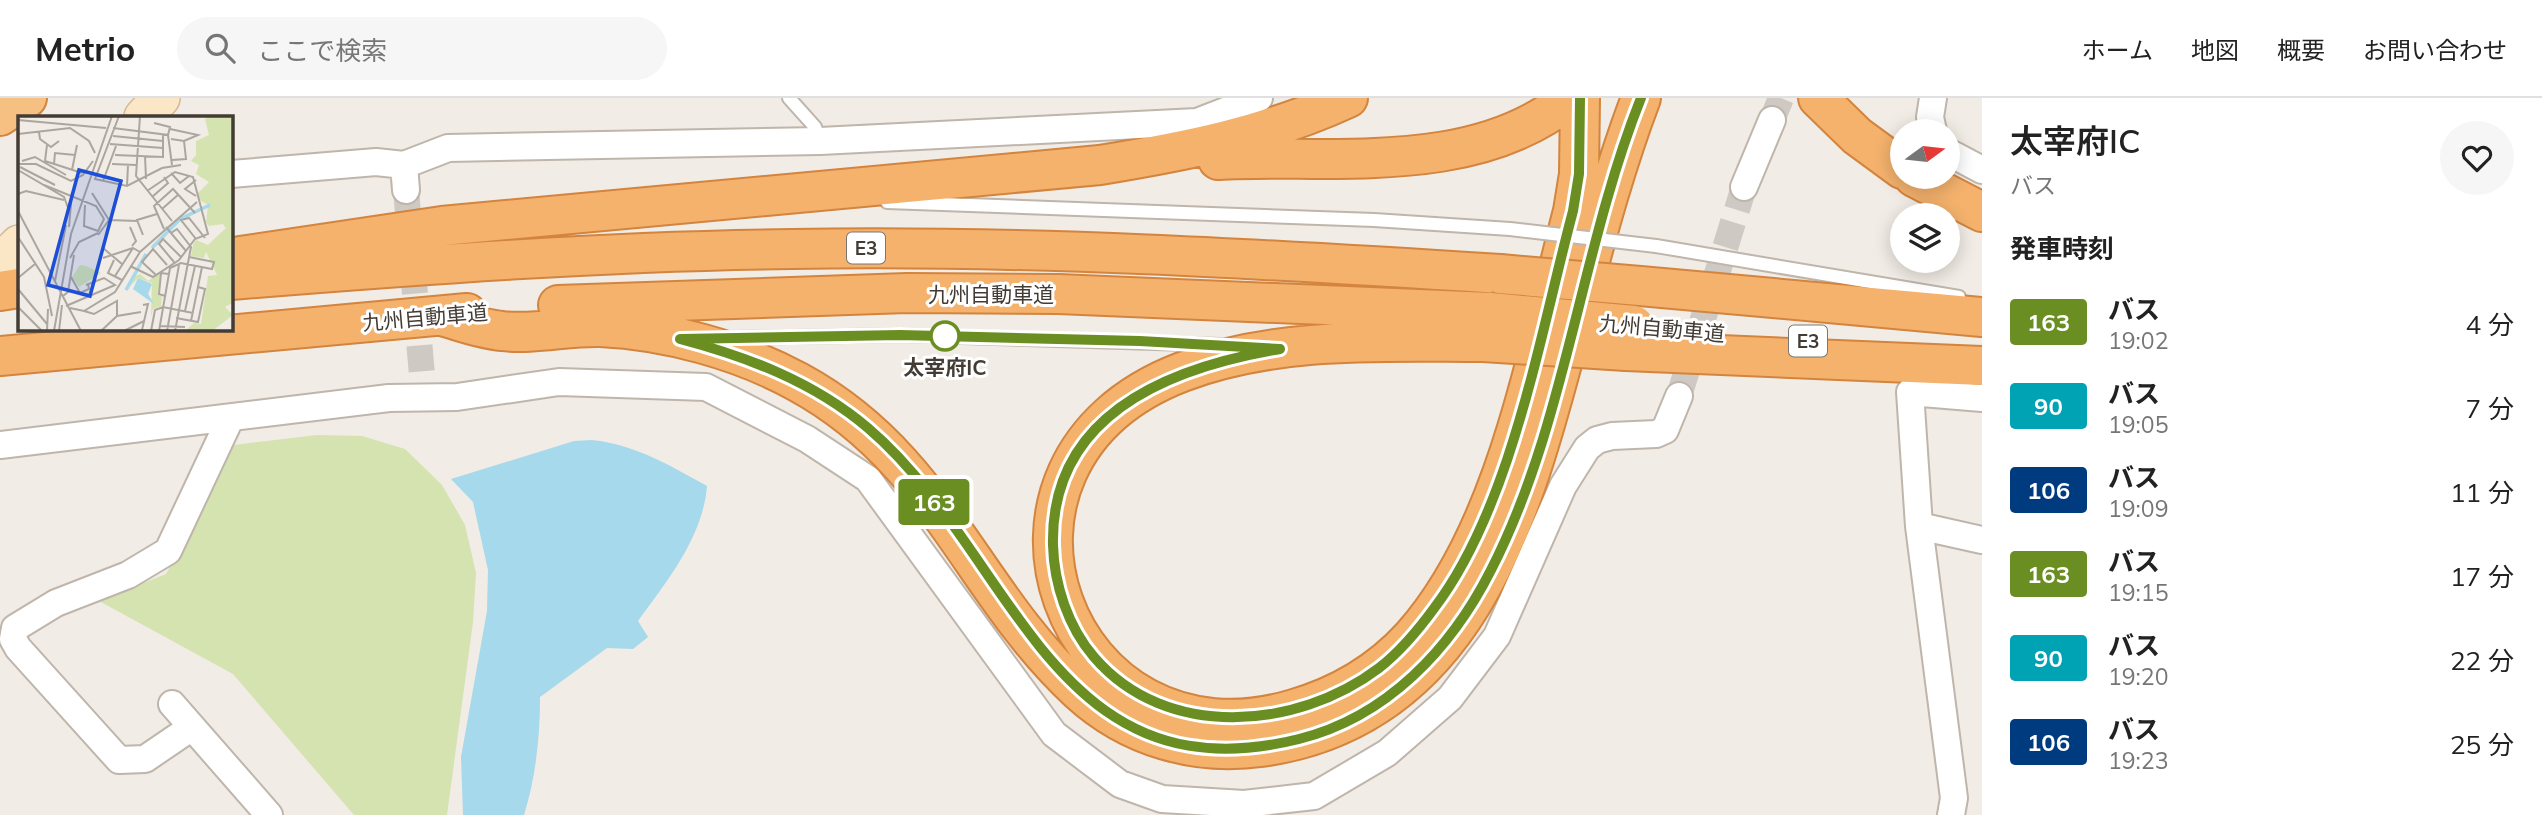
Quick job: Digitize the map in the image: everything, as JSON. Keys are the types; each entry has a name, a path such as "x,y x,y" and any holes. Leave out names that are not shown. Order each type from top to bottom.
{"highway":[{"path":"0,116 27,98"},
{"path":"1100,165 1188,151 1242,138 1281,126 1348,98"},
{"path":"233,257 442,226 1100,165 1414,154 1452,150 1504,136 1538,121 1570,98"},
{"path":"1486,327 1373,342 1280,349 1235,357 1182,372 1151,386 1104,419 1083,444 1058,497 1053,528 1054,562 1062,597 1076,631 1094,657 1119,681 1148,698 1178,710 1247,718 1313,704 1348,688 1380,667 1411,638 1437,605 1480,528 1498,488 1573,211 1579,174 1580,98"},
{"path":"441,316 502,331 601,327 680,339 716,349 795,380 869,429 901,462 937,505 1053,665 1082,694 1111,715 1175,744 1208,749 1278,744 1315,735 1379,704 1433,657 1474,602 1492,569 1526,490 1608,196 1641,98"},
{"path":"1818,98 1857,136 1890,160"},
{"path":"1937,189 1982,212"},
{"name":"九州自動車道","path":"233,280 650,252 862,248 1213,257 1975,307"},
{"path":"0,291 18,288"},
{"name":"九州自動車道","path":"0,356 598,301 907,293 1211,299 1486,327 1982,358"},
{"path":"0,302 18,300"},
{"path":"1630,338 1982,366"}],"main road":[{"path":"144,116 161,98"},
{"path":"0,263 18,245"}],"street":[{"path":"233,174 376,162 405,178 448,148 820,141 1197,122 1259,98"},
{"path":"1930,119 1933,98"},
{"path":"1744,187 1772,120"},
{"path":"1960,158 1982,170"},
{"path":"0,445 231,417 423,385 457,397 559,382 706,387 807,439 868,479 1054,734 1120,784 1162,799 1198,803 1318,806 1387,753 1450,698 1497,636 1563,486 1581,457 1597,440 1665,430 1679,396"},
{"path":"1951,815 1954,797 1919,526 1910,392 1982,398"},
{"path":"192,727 145,759 120,760 18,648 13,639 15,628 56,603 117,581 168,551 231,417"},
{"path":"1919,526 1982,540"},
{"path":"172,704 269,815"}],"lane":[{"path":"789,98 815,127 820,141"},
{"path":"772,195 1510,229 1656,246 1975,307"},
{"path":"680,339 913,335 1140,341 1280,349"}],"green space":[{"path":"317,435 362,436 405,449 442,485 465,525 476,573 473,622 447,815 354,815 233,674 99,601 166,574 213,490 234,445"}],"water":[{"path":"592,440 638,451 707,486 699,523 682,558 638,621 648,637 633,649 607,648 540,697 532,786 524,815 463,815 461,757 487,611 488,570 473,502 451,479 574,441"}],"tunnel":[{"path":"1772,120 1781,98"},
{"path":"1679,396 1744,187"},
{"path":"406,190 422,375"}],"bus line":[{"name":"163","path":"1580,98 1579,174 1573,211 1498,488 1461,567 1437,605 1411,638 1380,667 1348,688 1313,704 1280,713 1247,718 1178,710 1148,698 1119,681 1094,657 1076,631 1062,597 1054,562 1053,528 1058,497 1069,470 1083,444 1104,419 1151,386 1182,372 1246,354 1280,349 1140,341 900,335 680,339 716,349 795,380 869,429 937,505 1053,665 1082,694 1111,715 1141,731 1175,744 1208,749 1244,749 1315,735 1379,704 1406,683 1433,657 1454,631 1492,569 1526,490 1608,196 1641,98"}],"place":[{"name":"太宰府IC","path":"945,336"}]}
